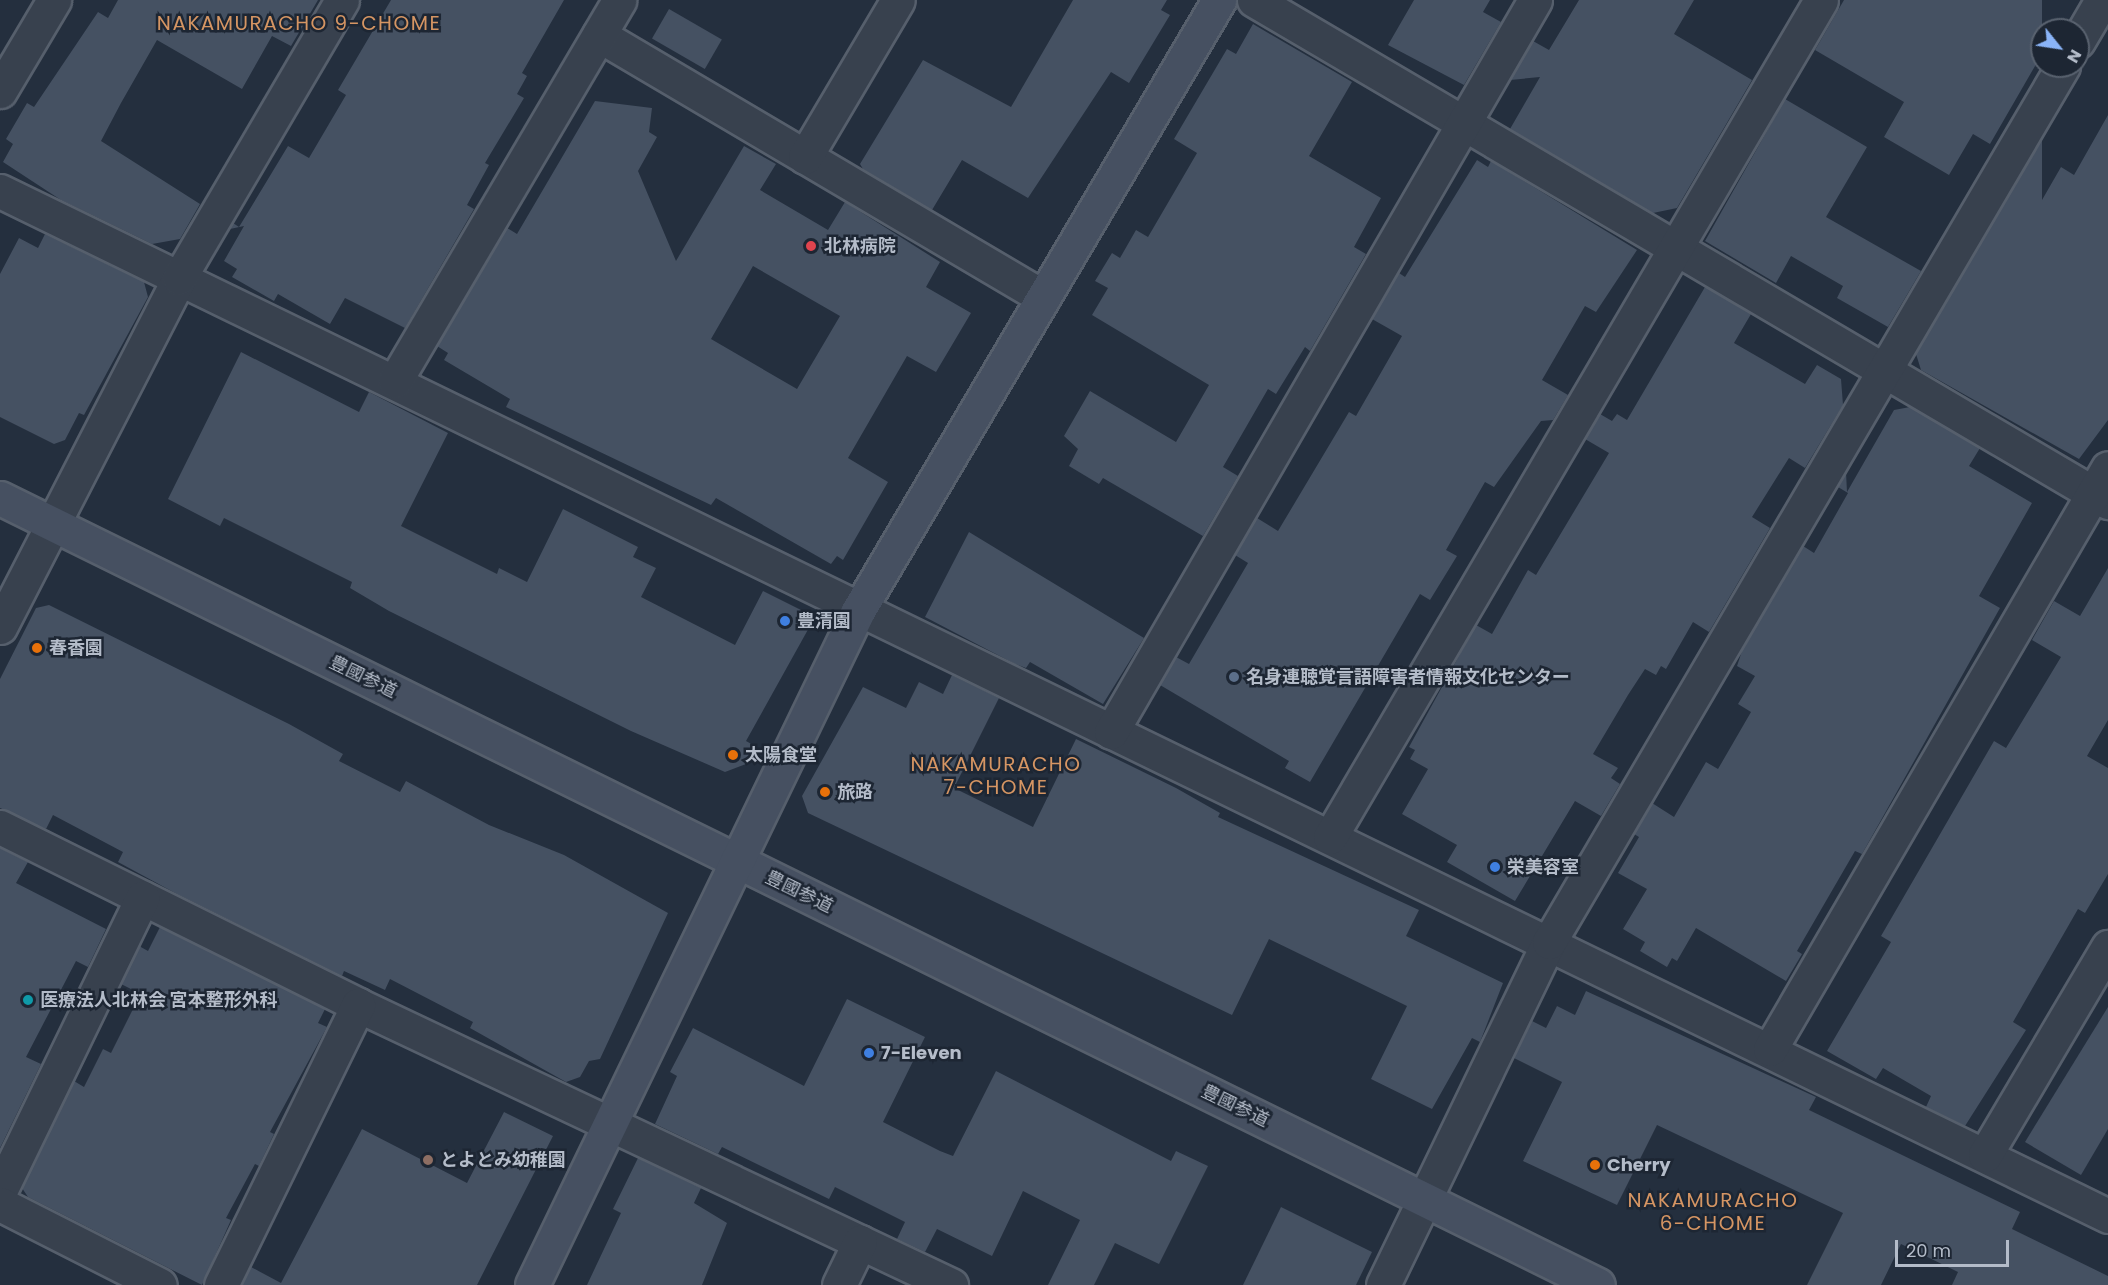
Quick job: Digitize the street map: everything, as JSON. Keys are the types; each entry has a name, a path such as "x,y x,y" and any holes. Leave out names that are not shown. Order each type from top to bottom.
{"street":[{"path":"0,91 54,0"},
{"path":"0,627 51,523 180,278 342,0"},
{"path":"395,381 619,0"},
{"path":"806,157 898,0"},
{"path":"532,1285 740,863 858,611 1219,0"},
{"path":"1254,0 1884,370 2103,487 1770,1049"},
{"path":"1111,732 1536,0"},
{"path":"1330,837 1821,0"},
{"path":"2090,20 2102,0"},
{"path":"598,35 1044,297"},
{"path":"1383,1285 1550,942 2056,78"},
{"path":"0,191 395,381 858,611 1550,942 2108,1216"},
{"name":"豊國参道","path":"0,498 1598,1285"},
{"path":"0,828 358,1005 951,1285"},
{"path":"0,1191 142,898"},
{"path":"1985,1155 2108,947"},
{"path":"222,1285 358,1005"},
{"path":"0,1204 160,1285"},
{"path":"839,1285 860,1242"}],"building":[{"path":"118,0 318,0 291,46 272,36 242,89 157,40 101,141 200,204 180,239 152,244 61,200 3,162 13,144 6,139 27,103 34,107 98,12 108,18"},
{"path":"391,0 564,0 522,73 527,76 517,94 524,98 485,163 489,165 467,205 474,209 405,328 345,298 330,324 278,294 274,301 232,277 237,269 224,261 244,226 230,229 233,223 239,227 288,146 309,158 346,95 338,90"},
{"path":"1073,0 1167,0 1161,10 1170,15 1129,83 1111,72 1028,198 962,160 932,210 863,169 860,164 923,60 1011,107"},
{"path":"1414,0 1490,0 1483,12 1501,22 1464,85 1388,45"},
{"path":"1579,0 1694,0 1674,34 1752,80 1677,208 1653,213 1510,129 1540,77 1510,80 1533,41 1549,50"},
{"path":"1844,0 2042,0 2042,18 2030,18 2030,75 1990,144 1973,134 1949,175 1884,137 1904,102 1815,50"},
{"path":"669,9 722,40 705,69 652,38"},
{"path":"1253,24 1352,82 1309,156 1381,198 1354,247 1366,254 1310,351 1305,347 1276,394 1268,389 1223,467 1238,476 1203,536 1103,478 1099,484 1069,466 1078,449 1064,436 1090,391 1176,442 1209,385 1092,315 1108,288 1095,281 1112,253 1120,258 1136,230 1148,237 1197,153 1174,139 1227,49 1236,54"},
{"path":"1785,99 1867,147 1826,217 1921,271 1888,327 1837,298 1843,286 1791,256 1776,283 1705,241"},
{"path":"595,101 652,108 649,132 657,137 638,171 676,261 744,146 776,164 760,190 828,230 845,202 940,262 926,287 971,313 936,372 907,356 848,458 888,482 843,560 837,556 831,564 716,498 711,505 506,407 510,399 444,360 448,353 437,346 507,228 517,234","holes":["753,266 840,316 797,389 711,339"]},
{"path":"2108,115 2108,420 2079,459 1921,370 1916,354 2042,139 2042,200 2061,167 2074,175"},
{"path":"1477,160 1488,167 1491,161 1637,250 1596,312 1585,306 1542,380 1568,395 1553,420 1541,421 1494,487 1485,482 1446,550 1457,556 1430,600 1420,594 1310,782 1285,768 1289,761 1160,685 1176,657 1189,664 1248,563 1235,555 1257,518 1278,531 1349,412 1356,416 1402,336 1372,319 1399,273 1405,277"},
{"path":"45,234 144,282 148,297 84,415 79,413 65,440 54,444 0,417 0,274 19,238 38,248"},
{"path":"1705,287 1751,314 1734,343 1805,384 1817,365 1841,379 1843,405 1805,468 1789,458 1752,517 1770,528 1709,632 1693,622 1666,669 1661,666 1656,675 1645,669 1593,754 1618,768 1611,778 1620,784 1601,816 1575,801 1515,901 1447,862 1457,845 1402,814 1428,769 1410,759 1415,750 1409,747 1476,625 1492,634 1528,570 1536,575 1609,453 1585,439 1600,414 1612,421 1617,414 1627,420"},
{"path":"241,352 359,412 369,392 448,433 401,526 497,574 499,568 527,582 563,509 638,547 633,557 656,568 641,597 735,645 763,591 815,617 746,741 755,746 746,764 725,772 631,731 389,611 350,588 352,582 224,518 220,526 168,499"},
{"path":"1910,407 1980,448 1969,466 2032,503 1979,596 2000,608 1862,854 1855,851 1797,951 1802,954 1786,981 1696,928 1677,961 1672,958 1667,967 1640,951 1645,942 1623,929 1647,889 1618,873 1639,837 1634,834 1652,803 1674,817 1706,762 1718,769 1751,712 1738,704 1755,676 1737,666 1742,651 1803,546 1814,553 1848,493 1838,487 1846,472 1847,492 1894,410"},
{"path":"969,532 1144,638 1103,704 1030,662 1026,668 1015,664 925,617"},
{"path":"2108,568 2108,720 2087,756 2108,768 2108,874 2085,913 2078,909 2013,1022 2026,1030 1965,1126 1926,1107 1931,1096 1883,1068 1876,1079 1827,1051 1891,942 1881,936 1994,741 2006,748 2061,657 2032,640 2054,601 2080,616"},
{"path":"49,605 289,724 343,754 339,761 400,792 406,781 489,825 564,855 668,913 600,1059 589,1061 580,1077 566,1082 470,1028 473,1022 390,979 385,990 344,971 342,976 177,894 118,862 123,852 53,815 46,829 0,808 0,679 36,608"},
{"path":"952,675 999,698 954,788 1033,827 1076,739 1176,788 1220,813 1218,817 1419,910 1406,936 1503,983 1480,1042 1472,1038 1432,1109 1371,1079 1407,1006 1269,939 1232,1015 808,813 802,796 863,687 906,708 919,682 943,694"},
{"name":"医療法人北林会 宮本整形外科","path":"0,848 28,862 16,883 106,929 88,967 76,961 26,1057 41,1064 0,1148"},
{"path":"160,927 325,1009 318,1023 327,1027 270,1132 274,1134 259,1166 255,1164 226,1218 231,1220 202,1285 28,1197 22,1188 74,1081 84,1087 103,1049 111,1053 137,1001 131,998 135,991 121,984 139,946 148,951"},
{"path":"1586,991 1816,1097 1809,1110 2020,1212 2012,1229 2108,1276 2108,1285 1952,1285 1958,1272 1901,1244 1881,1285 1807,1285 1843,1213 1657,1125 1617,1205 1523,1161 1562,1082 1514,1058 1532,1021 1546,1028 1557,1006 1575,1015"},
{"path":"847,999 925,1037 883,1122 940,1151 953,1156 996,1071 1171,1161 1176,1151 1208,1166 1159,1264 1115,1243 1094,1285 1048,1285 1080,1220 1023,1191 992,1256 937,1229 925,1252 897,1239 905,1222 835,1187 829,1199 722,1147 718,1154 655,1124 677,1076 670,1072 693,1028 804,1086"},
{"path":"2108,1007 2108,1129 2081,1175 2025,1142"},
{"path":"504,1112 553,1136 477,1285 242,1285 251,1267 281,1283 362,1129 467,1183"},
{"path":"638,1158 701,1188 694,1203 727,1223 702,1285 587,1285 621,1213 613,1209"},
{"path":"1281,1207 1372,1252 1356,1285 1243,1285"}],"place":[{"name":"北林病院","path":"811,246"},
{"name":"豊清園","path":"785,621"},
{"name":"春香園","path":"37,648"},
{"name":"名身連聴覚言語障害者情報文化センター","path":"1234,677"},
{"name":"太陽食堂","path":"733,755"},
{"name":"旅路","path":"825,792"},
{"name":"栄美容室","path":"1495,867"},
{"name":"医療法人北林会 宮本整形外科","path":"28,1000"},
{"name":"7-Eleven","path":"869,1053"},
{"name":"とよとみ幼稚園","path":"428,1160"},
{"name":"Cherry","path":"1595,1165"}],"district":[{"name":"NAKAMURACHO 9-CHOME","path":"299,23"},
{"name":"NAKAMURACHO 7-CHOME","path":"996,776"},
{"name":"NAKAMURACHO 6-CHOME","path":"1713,1212"}]}
